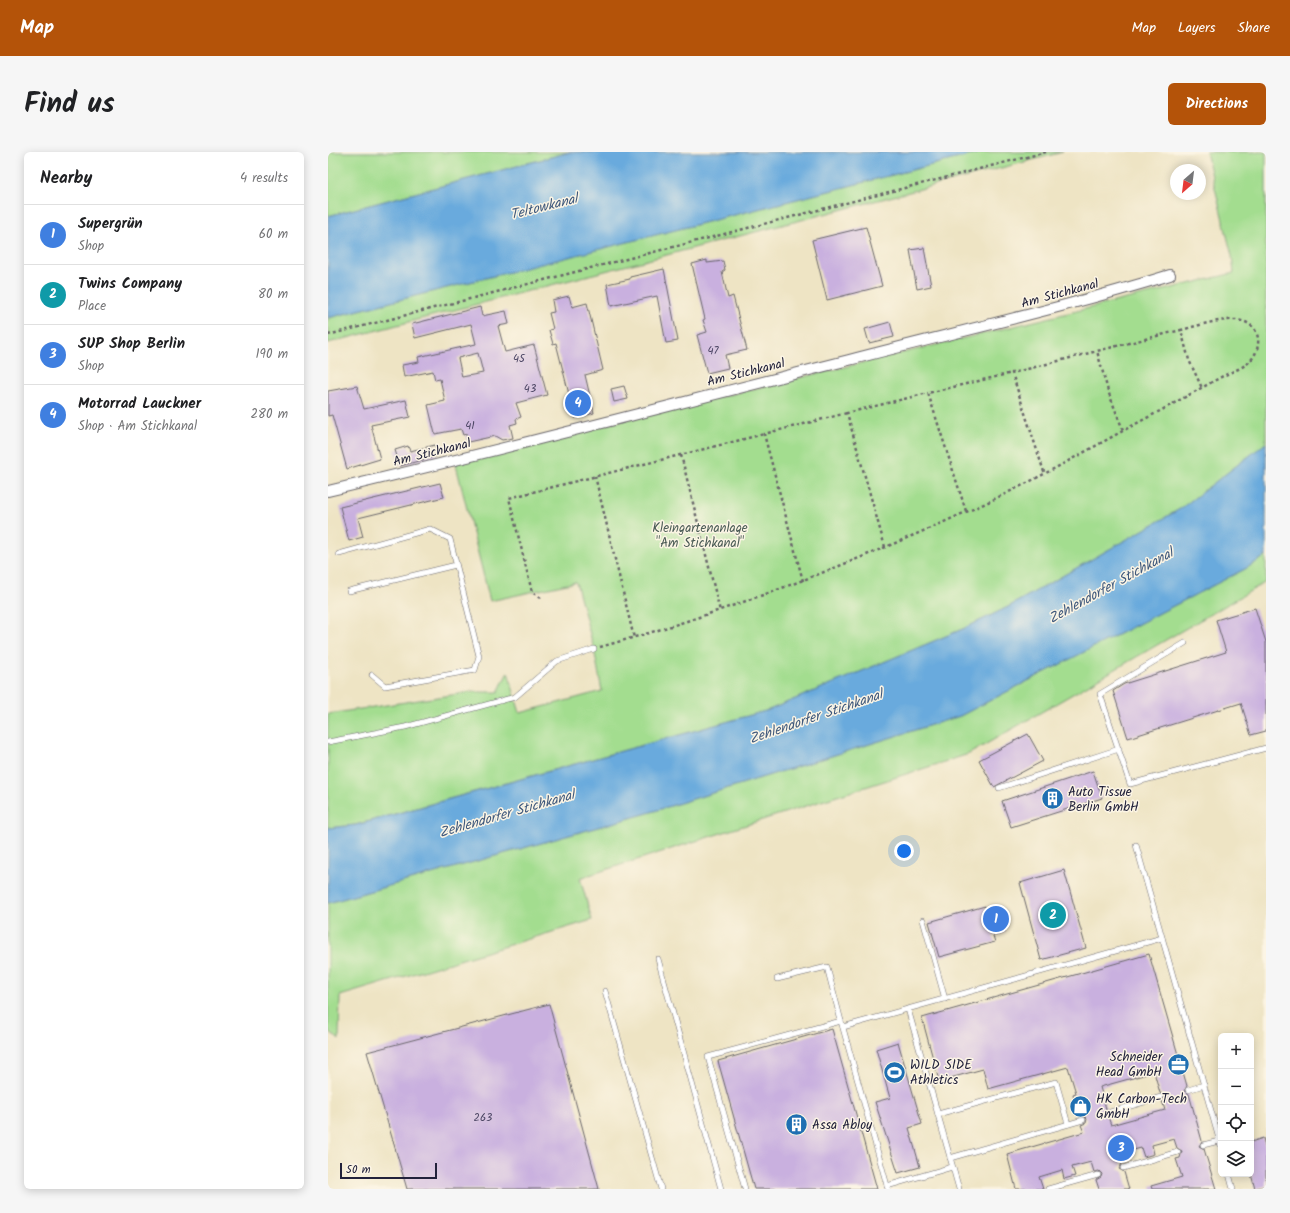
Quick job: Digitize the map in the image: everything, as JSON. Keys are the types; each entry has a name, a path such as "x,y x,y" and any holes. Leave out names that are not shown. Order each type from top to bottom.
{"street":[{"name":"Am Stichkanal","path":"328,491 463,459 910,344 1051,310 1170,275"}],"lane":[{"path":"339,554 430,529 450,539 479,656 475,670 385,686 372,675"},
{"path":"349,591 456,565"},
{"path":"1185,643 1100,694 1130,784 1266,748"},
{"path":"328,742 405,727 515,697 557,661 594,649"},
{"path":"999,788 1119,750"},
{"path":"1136,845 1219,1141"},
{"path":"923,920 945,999"},
{"path":"843,1027 1162,938"},
{"path":"658,960 721,1189"},
{"path":"776,979 827,966 888,1187 952,1167"},
{"path":"605,991 660,1189"},
{"path":"908,1009 959,1189"},
{"path":"745,1189 708,1057 841,1021"},
{"path":"938,1114 1056,1082 1068,1124"},
{"path":"1188,1090 1204,1085"},
{"path":"1107,1113 1162,1097"},
{"path":"950,1158 1083,1120"},
{"path":"1203,1146 1218,1144"},
{"path":"1123,1168 1178,1152"},
{"path":"1048,1189 1098,1175"},
{"path":"1230,1177 1233,1189"}],"path":[{"path":"328,335 1046,152"},
{"path":"541,598 532,592 509,498 1012,373 1214,321 1239,319 1255,330 1258,339 1258,348 1250,362 1044,472 966,511 803,581 720,611 594,649"},
{"path":"1182,330 1189,360 1202,388"},
{"path":"1097,351 1108,391 1123,430"},
{"path":"1012,373 1044,472"},
{"path":"928,393 966,511"},
{"path":"847,413 885,547"},
{"path":"764,434 803,581"},
{"path":"681,455 720,611"},
{"path":"595,476 634,638"}],"green space":[{"path":"328,152 570,152 328,216"},
{"path":"983,152 1063,152 328,343 328,318"},
{"name":"Kleingartenanlage \"Am Stichkanal\"","path":"1206,152 1266,152 1266,443 1180,509 1008,607 965,628 769,710 355,825 328,828 328,714 471,692 498,692 508,672 520,713 602,691 594,649 576,582 490,601 455,461 1234,273 1232,256"},
{"path":"1266,556 1266,582 969,754 580,878 592,920 340,996 339,1040 328,1030 328,903 648,813 960,716 1245,569"}],"water":[{"name":"Teltowkanal","path":"570,152 983,152 328,318 328,216"},
{"name":"Zehlendorfer Stichkanal","path":"1266,443 1266,556 1245,569 960,716 648,813 328,903 328,828 356,825 769,710 965,628 1008,607 1180,509"}],"building":[{"path":"866,227 882,286 827,300 812,240"},
{"path":"924,248 931,286 917,289 910,250"},
{"path":"707,260 707,263 723,261 725,270 722,272 728,298 733,296 747,350 725,355 728,368 707,373 697,335 707,332 703,320 705,319 692,264"},
{"path":"664,269 678,341 666,343 657,296 611,306 607,284"},
{"path":"569,296 572,307 587,303 603,370 585,375 594,413 575,418 556,343 553,344 549,330 553,329 549,313 554,312 552,300"},
{"path":"480,307 482,316 506,311 509,324 498,326 505,352 534,345 547,395 516,403 521,417 516,419 517,423 510,425 513,438 502,440 495,436 468,442 466,434 463,435 461,429 435,434 428,405 445,401 440,379 435,380 433,371 404,377 402,365 419,362 418,357 476,344 471,324 415,338 412,324","holes":["478,353 483,373 462,377 458,358"]},
{"path":"890,322 894,337 869,343 865,329"},
{"path":"357,386 364,409 406,400 410,417 371,425 380,459 347,469 332,415 328,416 328,391"},
{"path":"624,386 628,399 614,402 611,389"},
{"path":"435,445 437,456 400,466 395,450 408,446 410,451"},
{"path":"440,483 444,497 358,518 363,537 349,541 340,507"},
{"path":"1255,608 1266,642 1266,731 1251,735 1241,703 1128,738 1113,691 1124,684 1226,652 1216,620"},
{"path":"1028,734 1043,761 994,787 979,760"},
{"name":"Auto Tissue Berlin GmbH","path":"1093,771 1102,798 1011,827 1002,801"},
{"path":"1064,870 1086,948 1041,960 1020,883"},
{"path":"985,906 987,913 999,910 1005,932 993,936 995,942 939,957 929,922"},
{"path":"1149,954 1187,1086 1184,1091 1189,1094 1202,1141 1199,1146 1204,1149 1216,1189 1152,1189 1151,1186 1182,1177 1176,1159 1180,1158 1182,1151 1177,1148 1174,1139 1152,1145 1154,1154 1144,1157 1141,1148 1119,1154 1122,1164 1119,1169 1124,1172 1129,1189 1099,1189 1096,1180 1101,1177 1102,1174 1099,1171 1094,1172 1091,1162 1072,1167 1075,1176 1064,1179 1062,1170 1039,1177 1043,1189 1016,1189 1007,1154 1084,1132 1081,1125 1086,1123 1087,1119 1084,1116 1079,1117 1073,1094 1076,1093 1068,1067 988,1089 983,1069 939,1081 922,1018","holes":["1154,1072 1160,1093 1165,1096 1162,1101 1165,1110 1111,1125 1108,1117 1103,1114 1106,1109 1100,1087"]},
{"path":"549,1004 599,1189 407,1189 367,1052"},
{"name":"Assa Abloy","path":"832,1029 877,1189 754,1189 718,1061"},
{"path":"898,1042 922,1124 909,1128 920,1167 898,1173 875,1102 890,1098 876,1049"},
{"path":"1263,1138 1266,1150 1266,1186 1255,1189 1252,1177 1254,1177 1254,1141"}],"place":[{"name":"Motorrad Lauckner","path":"578,403"},
{"name":"Auto Tissue Berlin GmbH","path":"1052,799"},
{"name":"Twins Company","path":"1053,915"},
{"name":"Supergrün","path":"996,919"},
{"name":"Schneider Head GmbH","path":"1178,1064"},
{"name":"WILD SIDE Athletics","path":"894,1072"},
{"name":"HK Carbon-Tech GmbH","path":"1080,1106"},
{"name":"Assa Abloy","path":"797,1125"},
{"name":"SUP Shop Berlin","path":"1121,1148"}]}
